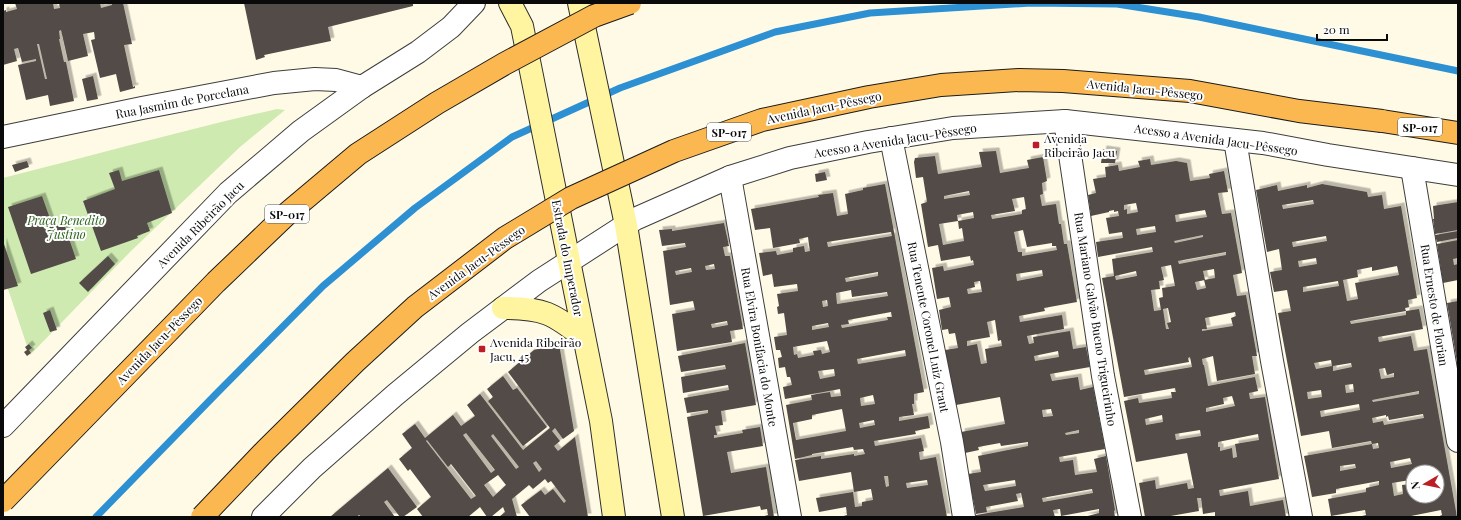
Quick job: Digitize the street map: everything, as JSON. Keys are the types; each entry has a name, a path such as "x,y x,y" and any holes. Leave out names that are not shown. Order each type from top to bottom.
{"highway":[{"name":"Avenida Jacu-Pêssego","path":"3,501 216,282 289,212 358,154 437,102 504,64 594,16 630,3"},
{"name":"Avenida Jacu-Pêssego","path":"202,517 266,450 354,362 415,307 505,238 571,198 674,151 762,120 869,97 941,85 1019,80 1063,81 1190,92 1299,110 1458,133"}],"main road":[{"name":"Estrada do Imperador","path":"510,3 522,26 601,421 614,517"},
{"path":"579,3 626,225 673,517"},
{"path":"503,308 525,308 547,312 565,323 584,340 597,357 604,370 608,387 628,517"}],"street":[{"name":"Avenida Ribeirão Jacu","path":"3,426 228,193 301,131 362,87 418,52 446,31 474,3"},
{"name":"Rua Jasmim de Porcelana","path":"3,137 142,108 274,83 315,79 336,80 362,87"},
{"name":"Acesso a Avenida Jacu-Pêssego","path":"568,262 635,219 730,177 790,158 816,152 953,128 1065,121 1263,143 1458,175"},
{"name":"Rua Mariano Galvão Bueno Trigueirinho","path":"1065,121 1103,376 1130,517"},
{"name":"Rua Tenente Coronel Luiz Grant","path":"891,138 950,434 964,517"},
{"path":"1235,140 1272,361 1301,517"},
{"name":"Rua Ernesto de Florian","path":"1412,168 1458,441"},
{"name":"Rua Elvira Bonifacia do Monte","path":"730,177 790,517"},
{"path":"263,517 312,468 395,395 470,333 539,281 568,262"}],"green space":[{"name":"Praça Benedito Justino","path":"277,109 285,110 240,147 131,251 30,355 3,274 3,178"}],"building":[{"path":"15,3 53,3 54,9 60,8 59,3 100,3 101,8 112,5 112,3 123,3 132,44 124,45 133,87 135,86 135,88 120,92 116,74 100,78 91,40 95,39 94,32 83,34 88,56 68,61 61,30 59,31 59,39 64,62 66,62 74,101 50,106 48,95 26,100 18,65 36,61 36,59 22,62 18,48 14,49 17,61 3,65 3,11 6,10 6,12 17,9","holes":["37,44 39,44 47,79 45,79"]},
{"path":"244,3 413,3 413,6 328,27 331,41 264,55 265,57 256,60"},
{"path":"93,76 98,99 87,101 82,79"},
{"path":"1103,149 1117,151 1115,163 1101,163"},
{"path":"996,151 1000,173 1029,168 1027,160 1043,157 1047,181 1042,183 1043,194 1040,195 1042,206 1056,204 1064,244 1067,244 1077,302 1044,308 1045,311 1019,316 1020,322 1062,315 1064,329 1027,336 1029,344 1034,343 1033,337 1070,331 1073,349 1086,347 1090,367 1050,374 1052,381 1078,377 1080,390 1093,387 1105,449 1059,457 1060,462 1073,460 1075,475 1097,472 1094,459 1106,456 1115,517 1084,517 1099,513 1099,509 1061,516 1060,509 1053,510 1055,517 976,517 976,515 1024,507 1021,493 1016,494 1018,501 986,507 987,512 976,514 968,474 981,472 978,456 1028,446 1028,442 1001,446 1000,443 978,447 979,450 965,453 961,432 1005,424 1000,397 956,405 945,350 958,348 955,333 949,334 948,329 942,330 939,310 951,307 949,297 937,299 932,268 943,266 944,271 974,265 970,256 941,261 938,245 928,247 921,204 927,202 923,177 916,178 914,162 915,158 935,156 938,174 982,167 979,152","holes":["969,191 970,195 944,199 944,196","1024,197 1026,209 1022,210 1022,214 992,219 991,215 1015,211 1012,199","973,212 974,218 958,221 957,215","958,221 959,229 962,228 964,241 943,245 939,224","1023,230 1027,247 1052,243 1052,246 1056,246 1057,250 1022,256 1022,252 1018,252 1014,232","1042,270 1043,276 1017,281 1016,274","980,281 982,292 968,294 967,289 975,287 974,282","995,320 998,341 1001,340 1002,346 985,349 987,363 981,364 977,344 967,346 967,341 990,337 987,322","1058,351 1059,357 1035,361 1034,356","1051,409 1053,416 1043,417 1042,410","1079,430 1079,433 1066,435 1065,433","1015,480 1016,486 985,491 983,485","1092,489 1093,493 1043,502 1042,498"]},
{"path":"1150,159 1151,165 1176,161 1187,163 1190,181 1210,178 1209,174 1224,171 1228,192 1218,193 1222,214 1231,213 1242,273 1233,275 1237,296 1246,295 1257,356 1252,356 1255,374 1217,381 1213,356 1202,359 1203,365 1208,386 1255,377 1258,391 1249,393 1250,399 1265,397 1279,479 1219,490 1220,496 1248,491 1250,506 1283,500 1286,517 1215,517 1215,512 1203,514 1201,498 1197,498 1199,511 1165,517 1145,517 1139,483 1155,480 1156,489 1187,483 1188,489 1194,488 1187,453 1136,462 1124,401 1138,398 1139,403 1172,398 1171,392 1176,392 1175,388 1124,397 1102,278 1114,276 1112,259 1153,252 1152,247 1098,257 1096,242 1123,238 1122,232 1109,234 1106,218 1119,216 1118,211 1114,212 1114,210 1091,216 1088,195 1096,193 1093,179 1106,177 1105,167 1118,165 1119,171 1140,167 1138,161","holes":["1136,203 1138,212 1127,214 1127,209 1124,210 1124,205","1205,210 1207,217 1176,222 1175,215","1155,226 1156,232 1137,235 1136,229","1203,235 1203,237 1175,243 1174,241","1226,252 1226,255 1179,264 1178,261","1171,265 1175,286 1162,288 1163,297 1159,298 1161,310 1154,311 1151,290 1160,289 1159,281 1164,280 1161,267","1214,269 1215,278 1205,280 1203,271","1136,271 1137,276 1116,280 1115,276","1204,280 1206,288 1197,290 1195,282","1168,308 1171,322 1167,323 1169,329 1166,329 1163,309","1235,312 1236,316 1231,318 1233,326 1202,331 1202,329 1207,329 1205,318","1190,357 1192,367 1145,375 1144,370 1189,362 1188,358","1232,396 1235,406 1206,412 1206,408 1224,404 1223,398","1162,415 1163,422 1146,425 1145,419","1200,430 1201,436 1176,440 1175,434","1258,434 1259,440 1235,444 1237,457 1233,458 1232,448 1220,451 1218,442"]},
{"path":"27,161 29,167 15,172 12,165"},
{"path":"119,170 122,181 159,170 172,213 147,223 150,231 137,236 138,238 101,251 83,201 115,189 109,173"},
{"path":"825,172 827,180 816,182 815,174"},
{"path":"885,184 924,392 914,394 914,404 912,404 914,415 899,417 899,421 928,416 930,428 915,431 916,434 874,441 875,446 921,438 924,451 919,452 920,460 936,457 947,517 840,517 847,515 846,507 819,512 816,498 853,492 855,507 862,506 862,502 873,500 871,489 854,492 851,472 799,481 795,460 821,456 821,459 854,454 854,456 865,454 863,449 854,450 853,447 812,454 795,459 786,405 812,400 811,395 830,392 831,397 841,396 840,389 785,399 783,387 792,385 790,377 787,377 785,367 779,368 778,358 782,357 780,350 776,350 774,337 787,335 784,313 778,314 777,307 779,306 777,294 798,291 797,284 774,287 772,274 763,276 759,253 776,251 777,255 793,252 793,248 804,246 805,252 810,251 808,237 799,239 800,243 773,248 770,228 755,230 751,209 819,197 818,195 833,193 837,216 848,214 845,194 863,190 863,188","holes":["891,232 892,236 828,247 827,242","878,272 878,276 846,282 845,278","851,290 852,297 887,292 888,296 837,304 836,293","827,300 828,306 823,307 822,301","891,312 892,317 887,317 888,320 842,328 841,325 849,324 848,320","828,323 829,327 812,330 812,326","827,341 830,352 822,354 821,350 813,351 814,355 798,358 797,354 794,355 793,347","905,350 906,356 858,364 857,359","834,369 835,376 820,379 818,371","873,395 875,404 861,406 860,398","842,409 846,431 796,440 793,423 812,419 812,415","874,420 875,425 860,428 859,423","884,476 888,476 889,486 886,487","927,480 928,485 907,488 906,483"]},
{"path":"1322,184 1367,192 1368,197 1382,195 1384,209 1401,206 1417,298 1408,300 1409,307 1405,308 1406,311 1419,309 1423,329 1378,337 1379,342 1411,336 1414,351 1427,349 1457,517 1437,517 1442,515 1441,510 1406,517 1358,517 1366,515 1365,510 1331,516 1328,499 1366,492 1366,488 1379,485 1379,481 1336,489 1336,493 1312,497 1304,456 1372,444 1371,441 1332,448 1329,431 1301,436 1278,313 1291,311 1287,290 1274,292 1270,272 1282,270 1279,249 1267,252 1256,190 1277,185 1278,191 1307,185 1307,188","holes":["1313,200 1314,204 1283,209 1282,205","1326,236 1327,241 1293,247 1292,242","1316,258 1317,264 1299,267 1298,261","1397,266 1399,275 1355,283 1358,299 1347,301 1343,280 1358,277 1357,270 1372,267 1372,271","1338,281 1339,286 1303,292 1303,287","1406,311 1406,315 1351,324 1350,321","1331,360 1332,366 1316,369 1314,363","1351,363 1352,367 1333,371 1333,366","1385,368 1387,375 1394,373 1394,377 1381,379 1379,369","1353,384 1354,392 1346,393 1345,385","1321,390 1322,397 1308,399 1307,392","1419,391 1419,394 1373,402 1372,400","1359,404 1360,410 1321,417 1320,411","1423,414 1424,418 1384,425 1383,421 1373,423 1372,418 1386,415 1386,417 1388,416 1389,420","1378,443 1379,448 1373,449 1372,444","1355,464 1356,468 1340,471 1340,466"]},
{"path":"42,196 53,227 64,224 76,259 31,274 8,207"},
{"path":"1458,202 1458,230 1435,234 1433,206"},
{"path":"724,223 729,246 723,247 725,256 730,256 743,329 730,331 732,342 677,351 672,314 695,310 693,301 670,305 663,251 686,247 685,243 662,246 659,230 672,229 672,231","holes":["714,264 715,269 706,270 705,266","691,268 692,272 676,275 675,271","727,321 728,325 712,328 711,324"]},
{"path":"1458,231 1458,238 1437,242 1435,235"},
{"path":"1458,240 1458,258 1453,259 1454,265 1458,264 1458,280 1443,283 1437,244"},
{"path":"3,241 18,286 3,290"},
{"path":"108,256 115,264 88,292 79,283"},
{"path":"1458,301 1458,362 1457,362 1447,303"},
{"path":"50,310 57,330 50,332 43,313"},
{"path":"745,343 756,405 721,411 723,425 715,426 717,435 714,435 714,438 743,433 742,430 760,427 763,446 727,452 731,473 766,467 774,517 761,517 768,515 767,509 761,510 760,506 703,516 687,417 708,413 708,410 687,413 684,398 729,390 728,385 683,393 681,377 726,369 725,365 681,372 678,356"},
{"path":"29,344 32,348 29,350 31,353 27,356 24,352 27,350 25,347"},
{"path":"559,344 574,431 563,439 555,428 552,431 560,441 554,446 558,451 575,437 588,517 530,517 521,505 541,490 545,495 553,489 564,503 566,501 551,481 548,483 545,479 533,489 529,485 512,499 517,517 499,517 505,512 503,507 491,517 487,517 480,507 468,517 423,517 417,509 431,497 410,469 408,471 399,459 412,448 402,434 415,424 425,438 453,415 461,426 475,416 467,405 480,394 523,450 550,428 508,372 534,350","holes":["466,433 495,470 491,473 463,435","493,434 519,467 516,469 491,436","427,440 448,467 451,464 476,496 471,499 426,441","536,461 542,469 539,472 533,463","498,475 506,485 493,497 484,485"]},
{"path":"503,376 513,390 517,388 547,427 523,446 488,401 493,397 487,389"},
{"path":"388,468 417,507 403,517 400,517 387,500 384,502 395,517 361,517 359,515 357,517 330,517"}],"waterway":[{"path":"96,517 323,286 415,208 512,137 620,88 775,32 870,13 1031,3 1117,4 1199,17 1458,71"}],"place":[{"name":"Avenida Ribeirão Jacu","path":"1036,145"},
{"name":"Avenida Ribeirão Jacu, 45","path":"482,349"}]}
